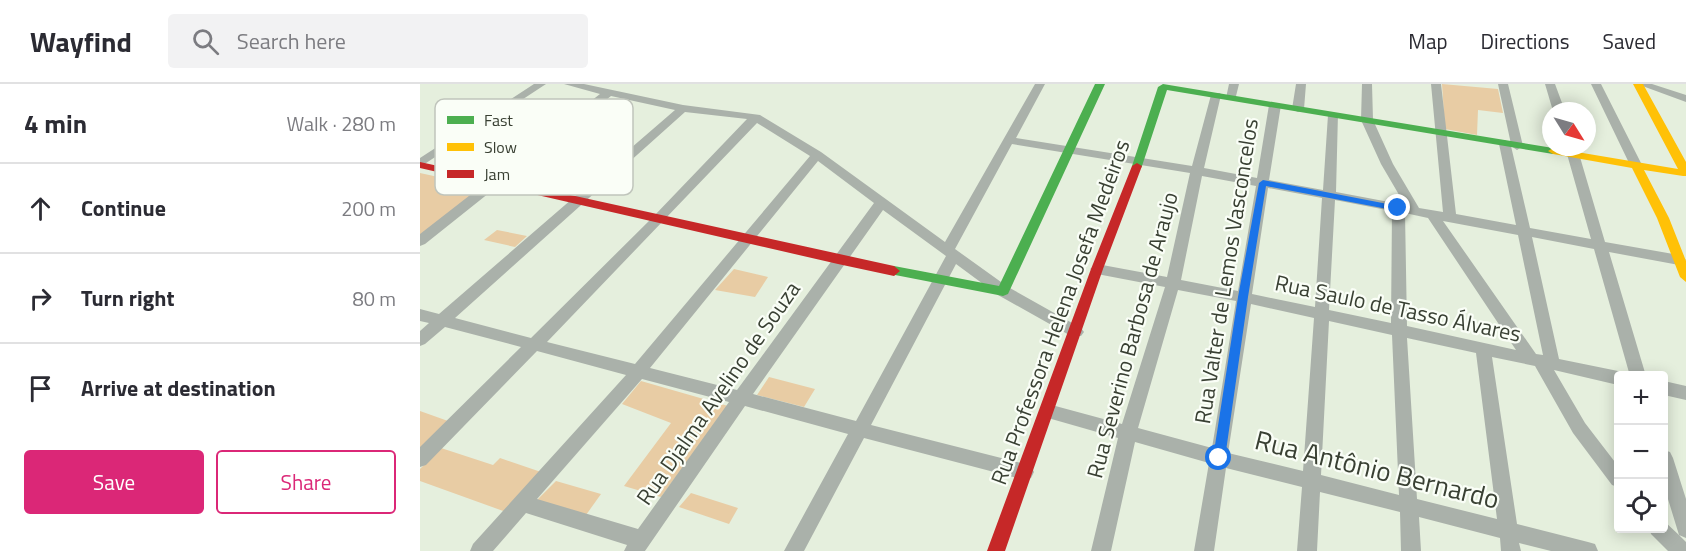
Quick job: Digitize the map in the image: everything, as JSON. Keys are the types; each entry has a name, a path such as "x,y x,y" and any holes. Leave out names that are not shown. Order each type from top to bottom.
{"street":[{"path":"518,99 540,84"},
{"path":"569,84 683,108 756,117 817,155 1003,291 1076,332"},
{"path":"794,551 940,280 951,253 1008,140 1040,84"},
{"path":"1003,291 1068,148 1100,84"},
{"path":"1298,109 1301,84"},
{"path":"1366,84 1367,120 1406,210 1400,332 1411,551"},
{"path":"1436,84 1450,217"},
{"path":"1503,84 1526,231 1541,361"},
{"path":"1550,84 1556,102"},
{"path":"1596,84 1663,218 1686,277"},
{"path":"1595,156 1683,173 1683,167 1640,84"},
{"path":"1640,84 1686,99"},
{"path":"1166,86 1227,92 1275,105 1511,145 1542,148"},
{"name":"Rua Professora Helena Josefa Medeiros","path":"996,551 1048,411 1097,268 1166,86"},
{"path":"600,99 609,92"},
{"name":"Rua Severino Barbosa de Araujo","path":"1101,551 1128,433 1173,283 1197,171 1227,92"},
{"name":"Rua Valter de Lemos Vasconcelos","path":"1204,551 1275,105"},
{"path":"633,153 683,108"},
{"path":"1307,551 1334,115"},
{"path":"420,459 659,219 756,117"},
{"path":"1008,140 1139,160 1679,260"},
{"path":"420,164 435,154"},
{"path":"480,551 638,372 817,155"},
{"path":"1573,156 1598,246 1637,371"},
{"path":"420,164 435,168"},
{"path":"420,242 481,195"},
{"path":"552,195 838,260 1003,291"},
{"path":"420,340 587,195"},
{"name":"Rua Djalma Avelino de Souza","path":"638,545 742,400 838,260 881,203"},
{"path":"1432,214 1541,361 1557,393 1579,428 1614,474"},
{"name":"Rua Saulo de Tasso Álvares","path":"1097,268 1614,377"},
{"path":"420,315 1025,472"},
{"path":"1484,350 1511,551"},
{"path":"1668,389 1686,393"},
{"name":"Rua Antônio Bernardo","path":"1048,411 1219,458 1588,551"},
{"path":"1668,471 1686,529"},
{"path":"521,503 638,545"},
{"path":"1663,533 1682,551"}],"shaded area":[{"path":"1442,84 1498,89 1503,113 1478,110 1477,135 1445,129"},
{"path":"420,173 435,176 435,195 473,195 420,235"},
{"path":"497,230 527,236 515,247 484,240"},
{"path":"734,269 768,277 755,297 715,290"},
{"path":"769,377 815,389 804,407 757,395"},
{"path":"641,381 728,406 661,497 624,486 671,423 622,404"},
{"path":"420,411 448,421 420,448"},
{"path":"441,448 493,465 500,458 541,472 506,512 420,481 420,469"},
{"path":"556,481 601,494 586,515 537,500"},
{"path":"691,493 738,508 729,524 679,507"}],"traffic: fast":[{"path":"894,271 1003,291 1100,84"},
{"path":"1137,166 1163,87 1542,149"}],"traffic: slow":[{"path":"1583,156 1683,173 1683,167 1638,84"},
{"path":"1636,165 1663,218 1686,277"}],"traffic: jam":[{"path":"420,165 435,168"},
{"path":"996,551 1097,269 1137,166"},
{"path":"552,195 894,271"}],"route":[{"path":"1219,458 1263,183 1398,208"}]}
